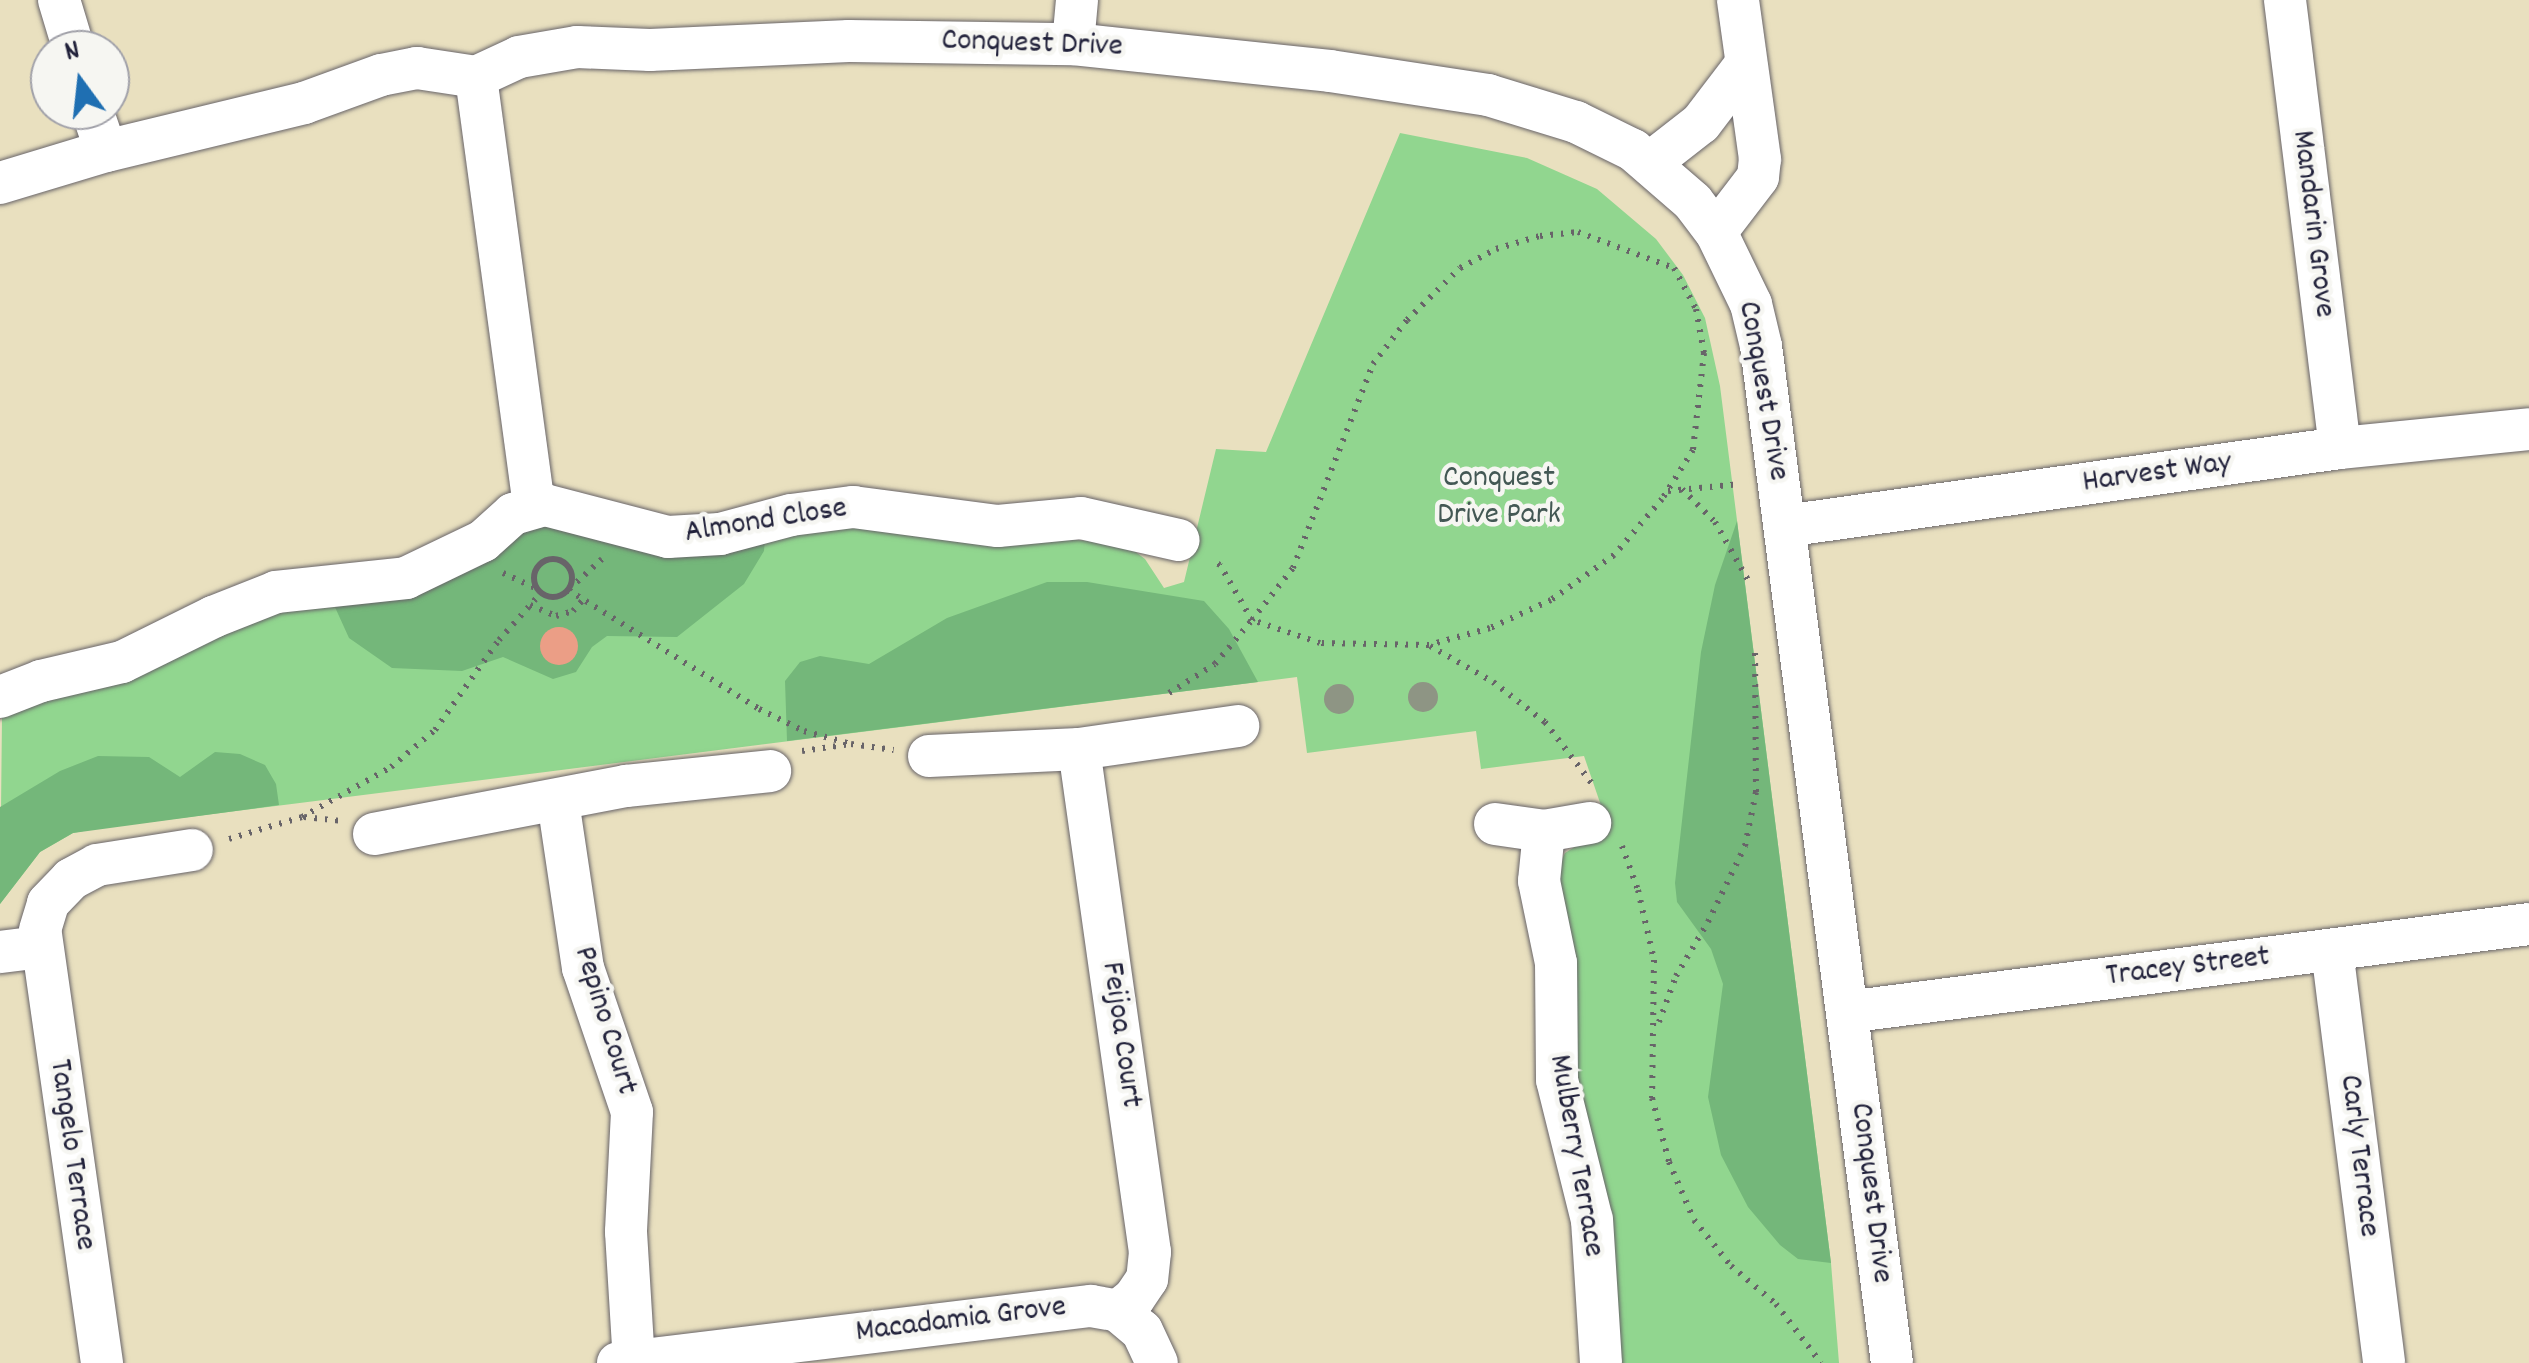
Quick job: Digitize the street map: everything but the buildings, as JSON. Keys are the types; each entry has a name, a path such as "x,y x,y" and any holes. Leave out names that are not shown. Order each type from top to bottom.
{"street":[{"path":"59,0 68,30"},
{"path":"1072,44 1077,0"},
{"path":"1716,232 1758,177 1760,158 1738,0"},
{"name":"Mandarin Grove","path":"2285,0 2340,448"},
{"name":"Conquest Drive","path":"478,91 536,77 601,68 650,50 849,41 1072,44 1221,56 1488,95 1576,122 1651,162 1716,232 1752,304 1785,526 1892,1363"},
{"path":"1651,162 1701,122 1746,64"},
{"path":"0,184 106,151 304,104 478,91 534,507 513,514 460,554 406,578 276,592 228,610 122,662 41,681 0,697"},
{"path":"99,130 106,151"},
{"name":"Harvest Way","path":"1785,526 2340,448 2529,429"},
{"name":"Almond Close","path":"534,507 559,506 632,532 668,537 720,534 790,515 853,507 998,526 1081,518 1179,540"},
{"path":"929,756 1012,756 1078,750 1148,722 1238,726"},
{"name":"Feijoa Court","path":"1078,750 1150,1252 1147,1279 1134,1298 1118,1311"},
{"path":"374,834 626,786 770,771"},
{"name":"Pepino Court","path":"558,801 583,968 632,1112 626,1232 626,1362"},
{"path":"1495,824 1544,831 1601,817"},
{"name":"Mulberry Terrace","path":"1544,831 1540,881 1556,963 1557,1080 1594,1239 1601,1363"},
{"name":"Tangelo Terrace","path":"102,1363 20,949 40,930 48,903 70,879 97,865 192,850"},
{"name":"Tracey Street","path":"1847,1012 2529,924"},
{"name":"Carly Terrace","path":"2332,950 2384,1363"},
{"name":"Macadamia Grove","path":"626,1362 1062,1308 1091,1306 1118,1311"},
{"path":"1118,1311 1142,1331 1157,1363"}],"path":[{"path":"1148,722 1216,664 1252,620 1293,568 1372,364 1407,320 1460,268 1496,249 1540,236 1578,232 1674,268 1696,308 1704,353 1694,450 1667,491 1614,555 1550,600 1490,628 1429,645 1320,643 1252,620 1220,565 1179,540"},
{"path":"1667,491 1778,480"},
{"path":"541,593 536,570 551,559 563,562 571,572 568,590"},
{"path":"1749,582 1752,598"},
{"path":"541,593 552,598 568,590"},
{"path":"568,590 759,709 804,732 929,756"},
{"path":"192,850 302,817 391,767 435,730 541,593"},
{"path":"530,605 556,616 573,611 583,600"},
{"path":"1657,1028 1676,976 1745,846 1756,792 1755,634"},
{"path":"1429,645 1493,682 1545,722 1601,817 1638,890 1654,960 1657,1028 1652,1098 1668,1162 1694,1220 1730,1266 1776,1304 1821,1363"},
{"path":"770,771 786,754 851,744"}],"green space":[{"name":"Conquest Drive Park","path":"1400,133 1527,158 1597,189 1656,239 1683,275 1705,318 1720,386 1831,1263 1839,1363 1615,1363 1581,1129 1558,905 1559,865 1565,853 1608,826 1584,756 1481,769 1476,731 1307,753 1297,677 94,829 73,833 40,852 0,904 2,717 253,617 855,522 1125,544 1145,559 1164,588 1184,582 1216,449 1266,452"},
{"path":"1737,521 1831,1263 1798,1259 1780,1245 1748,1207 1721,1155 1708,1097 1723,984 1711,949 1677,902 1675,883 1701,652 1715,585"},
{"path":"531,526 765,538 764,551 744,584 677,637 607,636 592,647 576,672 553,679 503,657 462,671 392,668 349,638 334,605"},
{"path":"1047,582 1087,582 1204,601 1229,629 1258,682 787,741 785,681 800,662 820,656 869,664 947,618"},
{"path":"215,752 240,754 265,765 276,784 279,805 73,833 40,852 0,904 0,807 60,771 98,756 149,757 180,777"}]}
